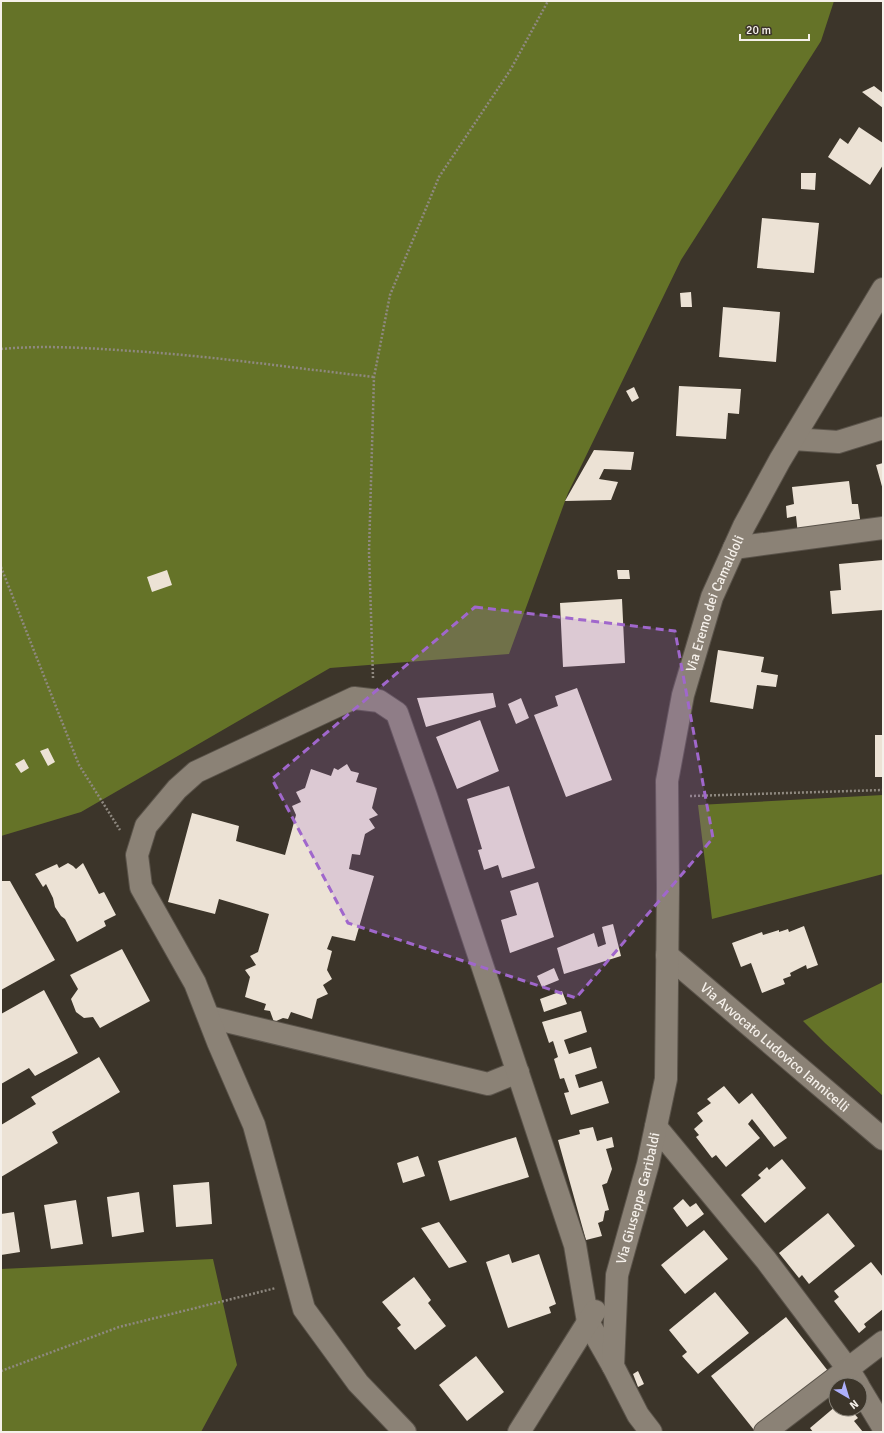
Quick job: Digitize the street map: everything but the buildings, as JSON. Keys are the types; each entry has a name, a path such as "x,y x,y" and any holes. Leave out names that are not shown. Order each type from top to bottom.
{"street":[{"name":"Via Eremo dei Camaldoli","path":"666,955 668,888 667,781 683,694 712,597 748,520 793,439 883,289"},
{"path":"793,439 838,442 883,428"},
{"path":"734,548 883,528"},
{"path":"405,1432 358,1383 304,1309 254,1125 195,983 141,887 137,855 146,826 177,789 196,772 354,698 379,701 397,713 575,1245 588,1322 613,1366"},
{"name":"Via Giuseppe Garibaldi","path":"651,1432 638,1415 613,1366 617,1275 648,1164 666,1079 666,955"},
{"name":"Via Avvocato Ludovico Iannicelli","path":"666,955 883,1139"},
{"path":"209,1017 488,1084 518,1072"},
{"path":"656,1127 766,1260 853,1377 883,1342"},
{"path":"519,1432 617,1275"},
{"path":"765,1432 828,1393"},
{"path":"868,1402 883,1427"}],"path":[{"path":"379,701 373,679 368,552 374,377 390,295 439,178 511,69 548,1"},
{"path":"1,349 29,346 187,354 374,377"},
{"path":"1,567 79,765 137,855"},
{"path":"668,797 883,790"},
{"path":"1,1371 119,1327 298,1283"}],"highlighted area":[{"path":"475,607 675,631 713,838 576,998 348,923 272,779"}],"green space":[{"path":"1,1 834,1 821,41 681,260 568,493 509,654 330,668 81,812 1,836"},
{"path":"883,795 883,874 712,919 698,805"},
{"path":"883,982 883,1096 803,1021"},
{"path":"213,1259 237,1365 201,1432 1,1432 1,1269"}]}
